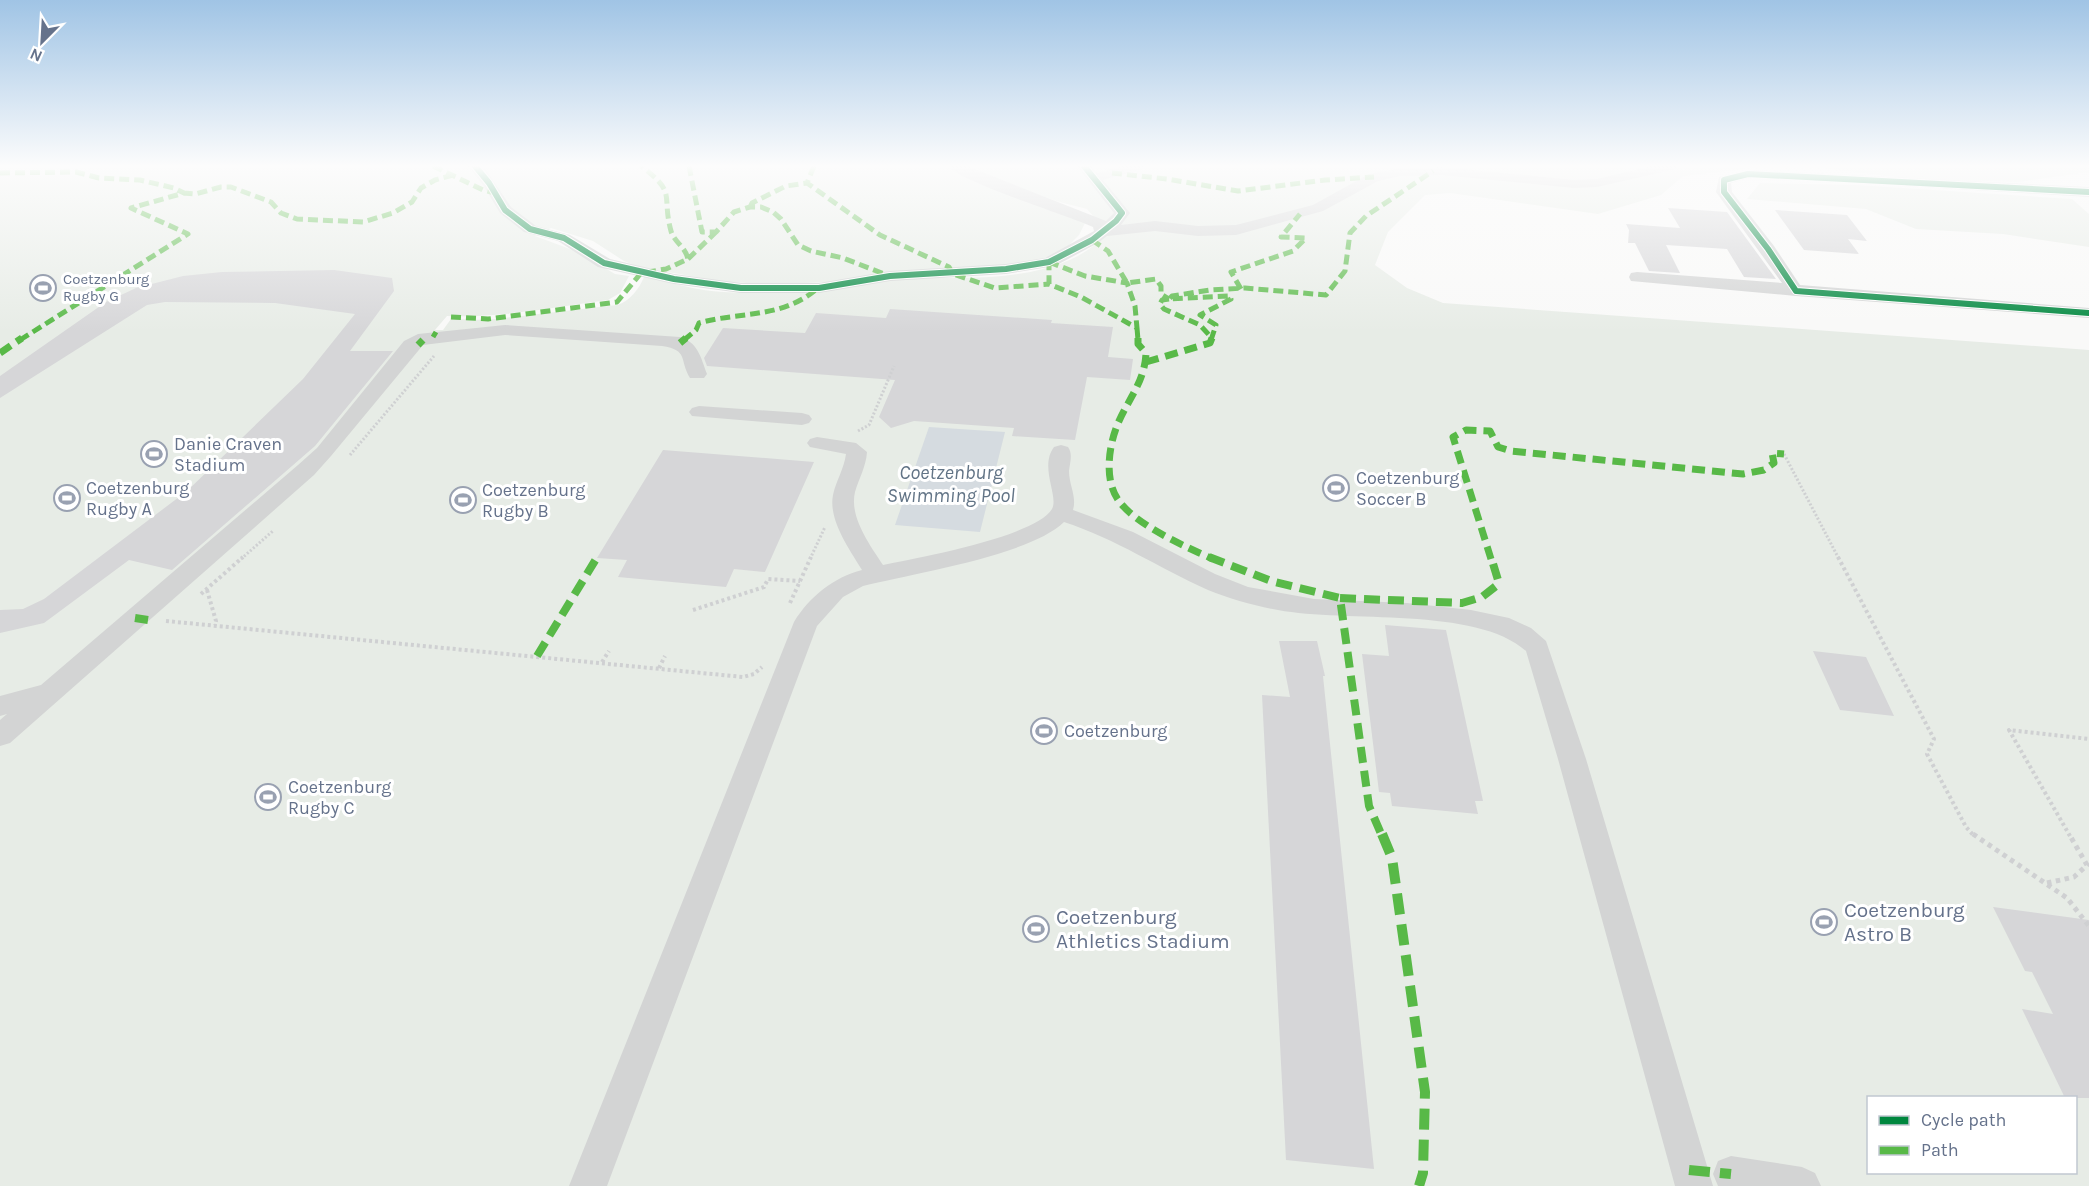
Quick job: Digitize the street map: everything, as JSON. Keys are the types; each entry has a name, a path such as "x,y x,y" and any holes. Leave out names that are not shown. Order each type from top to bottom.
{"street":[{"path":"520,221 530,229 564,238 604,263 641,273 741,288 819,288 890,276 1006,269 1049,262 1078,248 1113,221"},
{"path":"1094,221 1100,224 1102,232"},
{"path":"1102,232 1155,226 1198,231 1246,228 1275,221"},
{"path":"1747,221 1796,291"},
{"path":"1637,278 2089,313"},
{"path":"0,736 306,470 324,452 411,345 418,340 505,330 656,339 680,343 687,348 694,357 697,374"},
{"path":"699,412 802,419"},
{"path":"817,443 849,447 857,452 846,486 843,501 844,513 876,573"},
{"path":"588,1186 806,622 836,591 855,580 876,573 1020,540 1043,529 1061,514 1065,504 1059,477 1061,451"},
{"path":"1061,514 1134,541 1230,590 1268,601 1324,608 1475,618 1511,626 1531,638 1537,647 1572,759 1694,1186"},
{"path":"0,706 45,695"},
{"path":"1731,1174 1802,1186"}],"path":[{"path":"855,432 869,425 894,366"},
{"path":"1784,454 1934,739 1927,754 1966,827 1976,837 2067,898 2089,926"},
{"path":"786,611 826,523 818,522"},
{"path":"693,610 752,592 764,587 768,579 800,581"},
{"path":"207,590 216,621 214,625"},
{"path":"160,620 743,677 754,674 762,668 765,659"},
{"path":"602,662 609,651"},
{"path":"659,668 665,656"},
{"path":"2046,883 2074,878 2087,865 2009,730 2089,739"}],"shaded area":[{"name":"Coetzenburg","path":"0,221 1085,223 1079,235 1056,254 1010,266 835,282 773,284 725,282 639,267 624,261 593,241 551,228 535,236 578,252 615,274 629,276 620,293 608,300 528,311 447,316 435,330 443,330 451,319 487,320 617,305 634,294 644,277 704,290 744,293 887,279 978,278 1024,273 1073,259 1089,249 1109,234 1098,221 1399,221 1388,232 1375,265 1407,288 1443,303 2089,350 2089,1186 0,1186"},
{"path":"1897,221 2089,221 2089,247 2003,234 1916,229"}],"water":[{"name":"Coetzenburg Swimming Pool","path":"929,427 1005,432 980,532 895,525"}],"building":[{"path":"1676,221 1734,221 1776,279 1744,277 1727,249 1666,245 1680,273 1649,271 1635,243 1628,243 1629,230 1626,224 1680,228"},
{"path":"1783,221 1852,221 1867,241 1848,239 1859,254 1804,250"},
{"path":"334,270 392,278 394,291 350,351 393,351 315,446 172,570 129,560 44,623 0,633 0,610 23,609 44,599 187,491 303,379 355,314 275,303 165,302 147,305 0,398 0,376 106,302 136,288 183,276 222,272"},
{"path":"890,309 1052,320 1051,323 1113,327 1108,357 1133,359 1130,380 1087,377 1075,440 1012,436 1014,428 914,421 891,428 879,417 895,380 707,366 704,358 723,328 805,333 816,313 886,318"},
{"path":"663,450 814,462 765,572 734,569 726,587 618,577 627,560 597,558"},
{"path":"1385,625 1446,630 1483,801 1475,801 1478,814 1392,806 1390,793 1379,792 1362,654 1389,656"},
{"path":"1279,641 1317,641 1325,676 1323,676 1374,1169 1286,1160 1262,695 1290,697"},
{"path":"1813,651 1866,657 1894,716 1840,710"},
{"path":"1993,907 2089,920 2089,1098 2064,1096 2022,1009 2053,1014 2032,972 2025,971"}],"marked path":[{"path":"0,353 85,297 154,257 188,234 160,221"},
{"path":"349,221 365,221"},
{"path":"451,317 488,319 617,302 641,273 666,269 688,259 686,250 671,234 670,221"},
{"path":"699,221 702,232 716,232 726,221"},
{"path":"783,221 798,245 811,251 843,258 887,275"},
{"path":"861,221 880,235 949,267 953,274 995,288 1049,284"},
{"path":"1241,289 1231,272 1293,251 1306,238 1281,237 1294,221"},
{"path":"1146,362 1210,343 1216,325 1200,315 1231,299 1230,296 1169,299 1172,296 1210,290 1245,288 1326,295 1345,271 1350,233 1361,221"},
{"path":"688,259 716,232"},
{"path":"1092,240 1108,251 1127,283 1156,279 1161,286 1161,294 1169,299"},
{"path":"1137,328 1135,306 1127,283 1085,276 1049,262 1049,284 1081,297 1137,328 1138,344 1146,353 1143,377 1115,429 1112,441 1111,481 1120,503 1165,534 1208,557 1292,588 1340,598 1369,806 1392,858 1425,1092 1423,1173 1419,1186"},
{"path":"680,343 696,330 699,323 777,311 805,299 818,288"},
{"path":"1169,299 1162,300 1160,304 1164,309 1200,325 1211,337"},
{"path":"433,337 436,332"},
{"path":"418,340 423,345"},
{"path":"1340,598 1462,603 1482,597 1496,586 1498,580 1453,437 1466,430 1490,431 1498,447 1511,451 1743,474 1764,470 1774,463 1772,453 1784,454"},
{"path":"537,656 596,559"},
{"path":"135,618 148,620"},
{"path":"1689,1170 1731,1174"}],"cycle path":[{"path":"520,221 530,229 564,238 604,263 674,279 741,288 819,288 890,276 1006,269 1049,262 1092,240 1116,221"},
{"path":"1747,221 1796,291 2089,313"}],"place":[{"name":"Coetzenburg Rugby G","path":"43,288"},
{"name":"Danie Craven Stadium","path":"154,454"},
{"name":"Coetzenburg Soccer B","path":"1336,488"},
{"name":"Coetzenburg Rugby A","path":"67,498"},
{"name":"Coetzenburg Rugby B","path":"463,500"},
{"name":"Coetzenburg","path":"1044,731"},
{"name":"Coetzenburg Rugby C","path":"268,797"},
{"name":"Coetzenburg Astro B","path":"1824,922"},
{"name":"Coetzenburg Athletics Stadium","path":"1036,929"}]}
